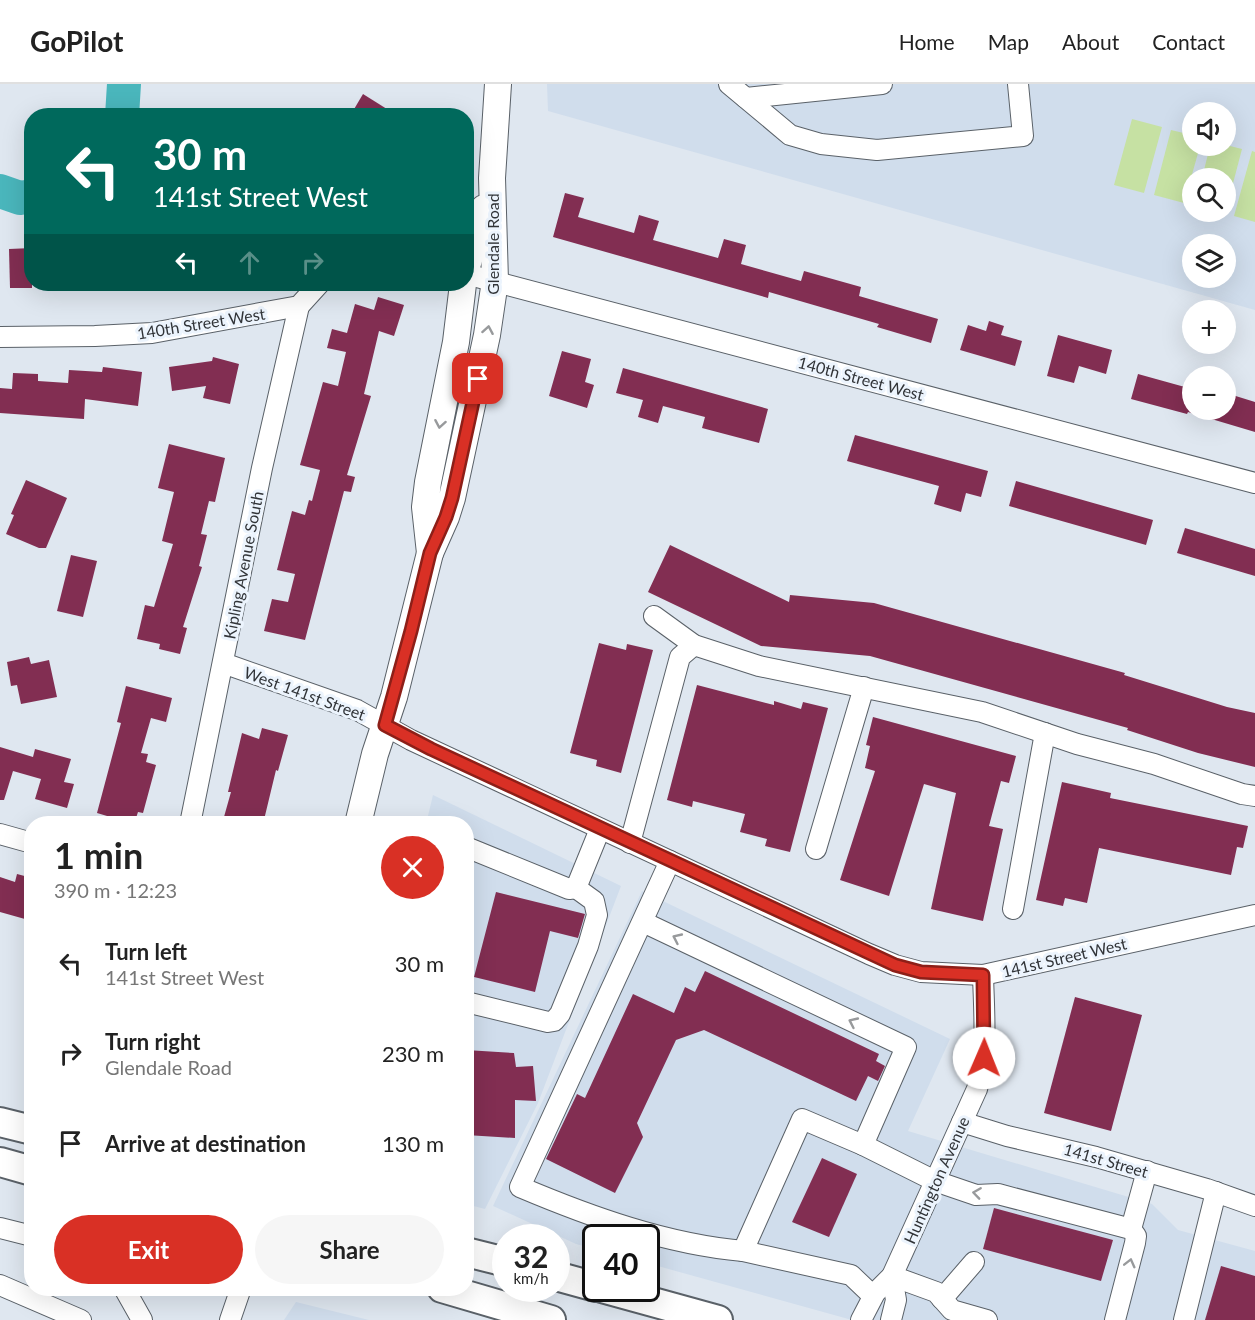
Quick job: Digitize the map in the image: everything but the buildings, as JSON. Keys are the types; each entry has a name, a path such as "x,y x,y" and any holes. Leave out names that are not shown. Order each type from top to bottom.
{"highway":[{"path":"0,1122 24,1129"},
{"path":"0,1162 24,1169"},
{"path":"474,1254 492,1258"},
{"path":"470,1296 548,1318"},
{"path":"653,1302 718,1320"}],"main road":[{"name":"Glendale Road","path":"360,816 430,553 452,498 489,328 495,281 492,178 498,84"},
{"name":"Glendale Road","path":"474,243 492,178"},
{"name":"Glendale Road","path":"430,553 424,507 456,342 462,291"}],"street":[{"path":"729,84 790,135 821,144 877,150 1023,136 1018,84"},
{"path":"746,98 882,84"},
{"name":"140th Street West","path":"474,274 1255,483"},
{"path":"299,306 313,291"},
{"name":"140th Street West","path":"0,337 152,333 299,306"},
{"name":"Kipling Avenue South","path":"192,816 262,468 299,306"},
{"path":"654,616 694,645 759,666 982,712 1154,764 1242,794 1255,796"},
{"path":"630,843 680,657 694,645"},
{"name":"West 141st Street","path":"223,663 357,710 385,725"},
{"path":"816,849 864,687"},
{"name":"141st Street West","path":"385,725 411,740 630,843 895,965 921,972 983,975 1255,915"},
{"path":"1013,909 1046,733"},
{"path":"576,888 600,828"},
{"path":"0,834 24,841"},
{"path":"474,850 569,889 576,888 594,901 597,915 588,946 560,1014 554,1021 548,1022 474,1004"},
{"path":"670,861 520,1187 569,1208 645,1232 851,1275 873,1296"},
{"path":"643,922 906,1047 863,1145"},
{"name":"Huntington Avenue","path":"861,1320 873,1296 892,1276 977,1089 983,1070 985,1046 983,975"},
{"path":"743,1251 802,1119 863,1145 935,1181 976,1195 998,1194 1131,1229 1136,1236 1135,1243 1115,1320"},
{"name":"141st Street","path":"962,1122 1253,1203"},
{"path":"1131,1229 1147,1172"},
{"path":"1184,1320 1216,1192"},
{"path":"0,1228 24,1234"},
{"path":"942,1299 974,1262"},
{"path":"892,1276 936,1292 952,1310 987,1320"},
{"name":"Huntington Avenue","path":"891,1320 896,1300 892,1276"},
{"path":"0,1285 24,1295"},
{"path":"25,1296 81,1320"},
{"path":"128,1296 142,1320"},
{"path":"230,1320 238,1296"}],"shaded area":[{"path":"547,84 1255,84 1255,310 1236,305 1236,300 1219,300 548,111"},
{"path":"433,795 621,886 538,1103 485,1209 474,1206 474,816 428,816"},
{"path":"642,891 950,1039 908,1131 1152,1204 1178,1230 1255,1251 1255,1320 852,1320 660,1267 660,1224 582,1224 582,1246 570,1241 570,1224 532,1224 493,1206"},
{"path":"296,1302 369,1320 284,1320"}],"green space":[{"path":"1132,119 1162,127 1144,193 1114,185"},
{"path":"1171,130 1182,133 1182,156 1197,156 1194,168 1182,168 1182,202 1154,195"},
{"path":"1236,148 1242,149 1236,172 1236,168 1204,168 1208,156 1236,156"},
{"path":"1252,151 1255,152 1255,222 1236,217 1236,209"}],"waterway":[{"path":"122,108 124,84"},
{"path":"0,191 24,197"}],"route":[{"path":"478,379 452,498 430,553 385,725 405,737 895,965 921,972 983,975 984,1058"}]}
